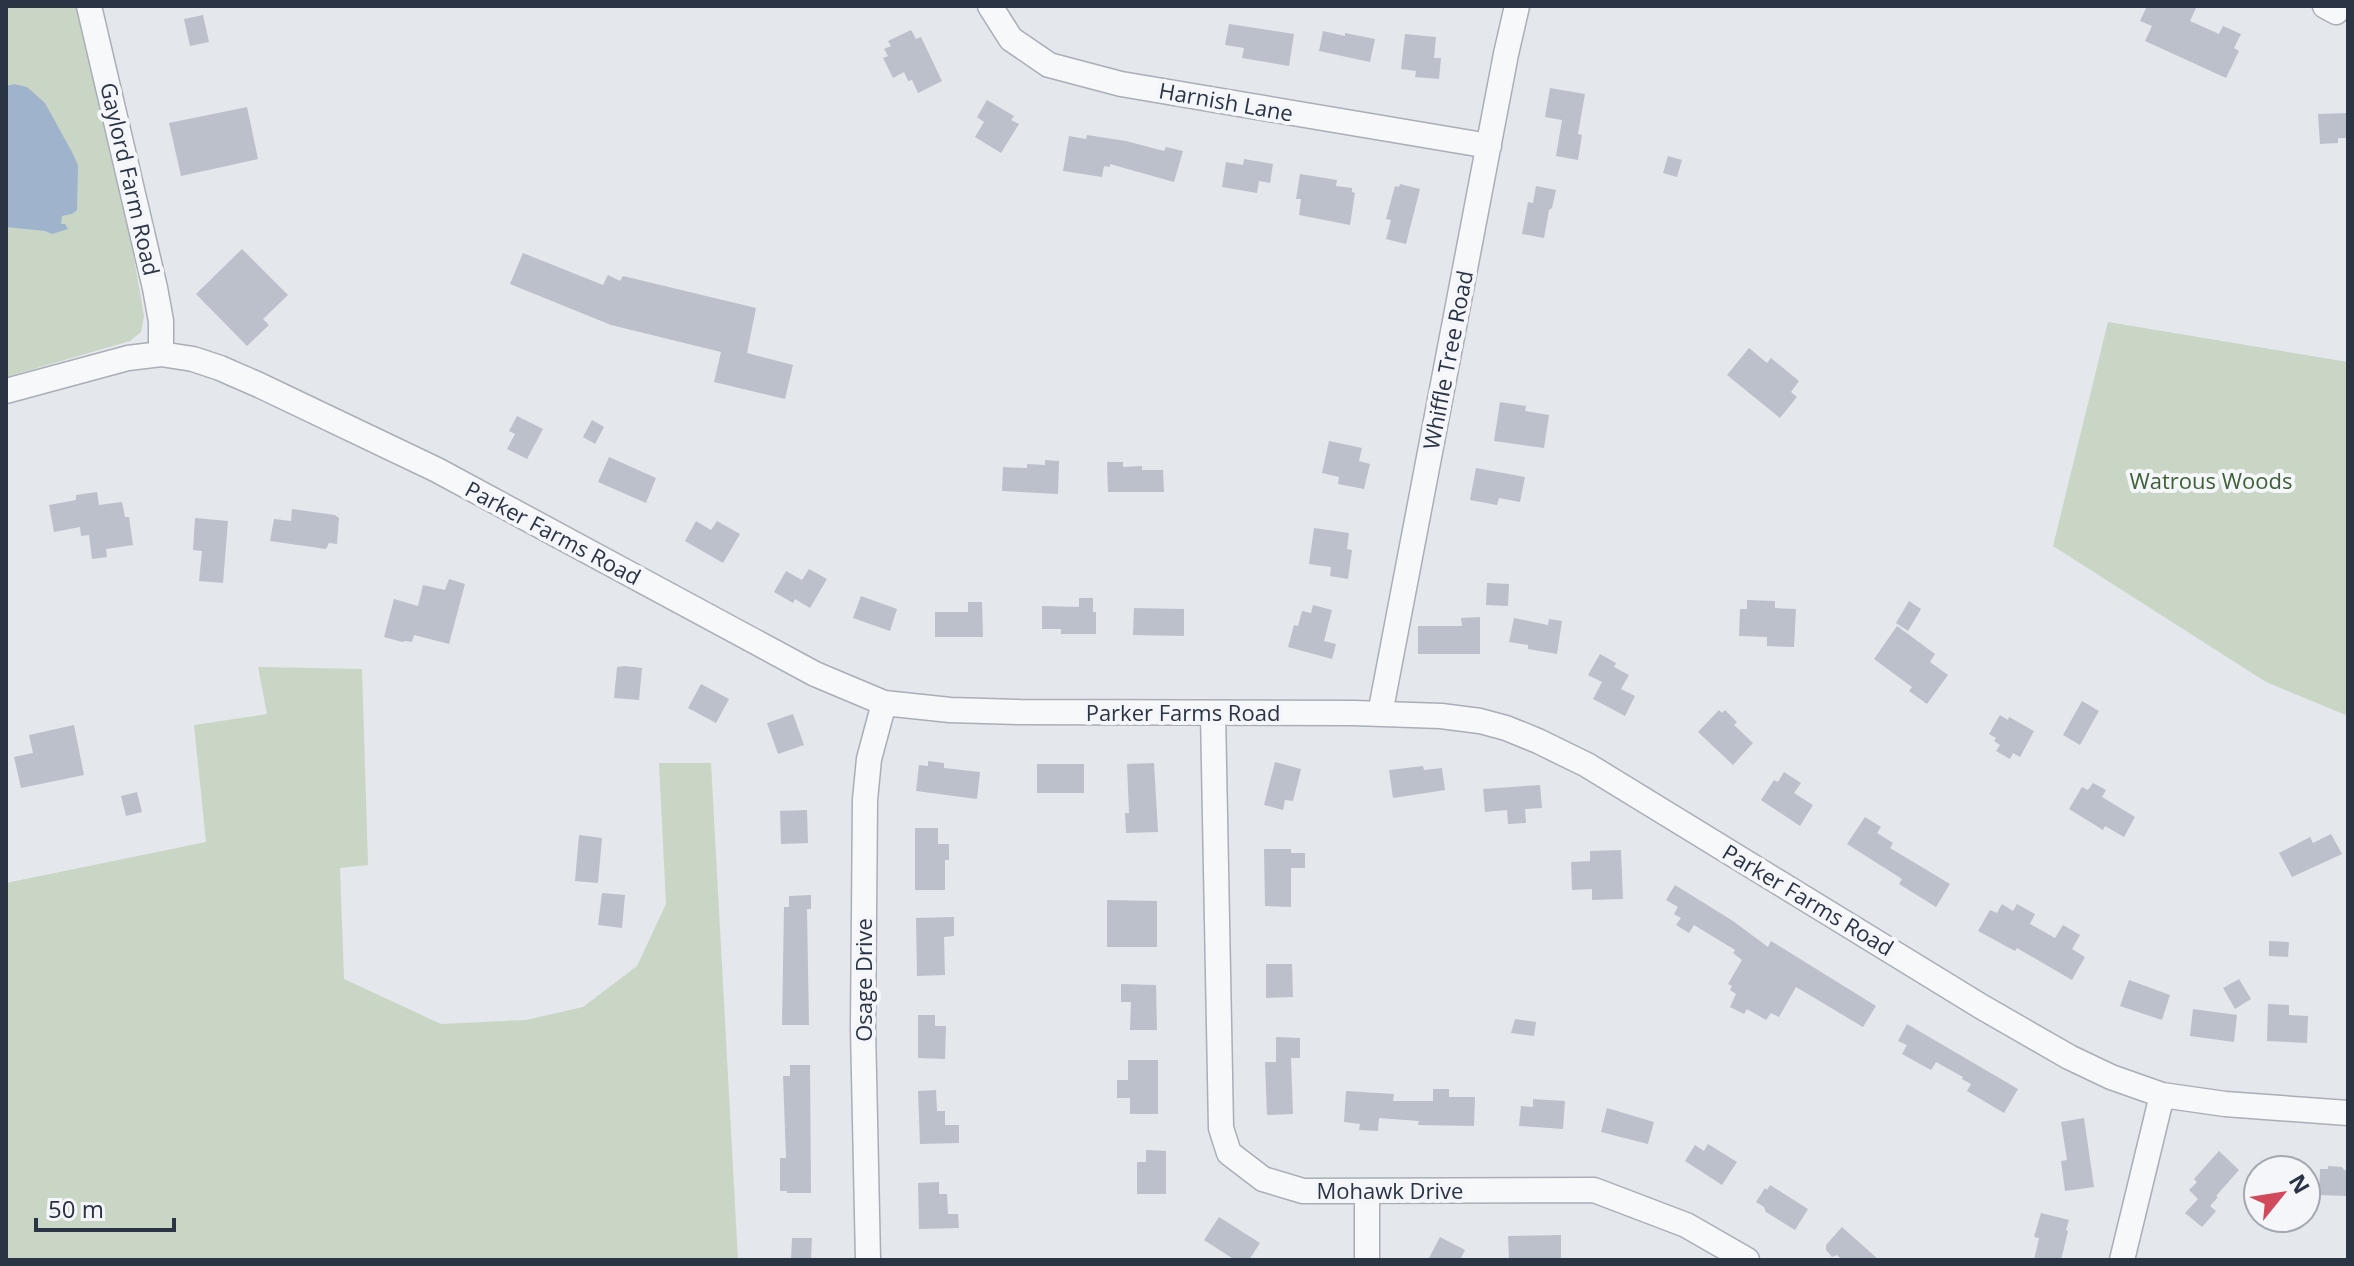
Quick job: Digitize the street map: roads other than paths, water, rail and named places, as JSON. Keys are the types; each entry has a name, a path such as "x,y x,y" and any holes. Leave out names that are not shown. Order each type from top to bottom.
{"street":[{"name":"Gaylord Farm Road","path":"89,6 161,321 161,354"},
{"name":"Harnish Lane","path":"990,6 1011,39 1049,65 1084,75 1121,84 1489,146"},
{"name":"Whiffle Tree Road","path":"1380,714 1517,6"},
{"name":"Parker Farms Road","path":"6,391 128,358 161,354 193,359 220,368 334,420 507,506 815,674 884,703 950,710 1441,716 1506,728 1587,765 1982,1007 2069,1057 2111,1077 2162,1095 2225,1104 2348,1113"},
{"name":"Osage Drive","path":"868,1260 863,1028 865,800 869,759 884,703"},
{"name":"Mohawk Drive","path":"1213,713 1221,1128 1229,1153 1263,1179 1303,1191 1594,1190 1686,1225 1747,1260"},
{"path":"2122,1260 2162,1095"},
{"path":"1367,1192 1367,1260"}],"water":[{"path":"6,86 27,87 45,103 78,165 77,210 62,216 61,224 68,229 52,234 6,227"}],"park label":[{"name":"Watrous Woods","path":"2211,481"}]}
